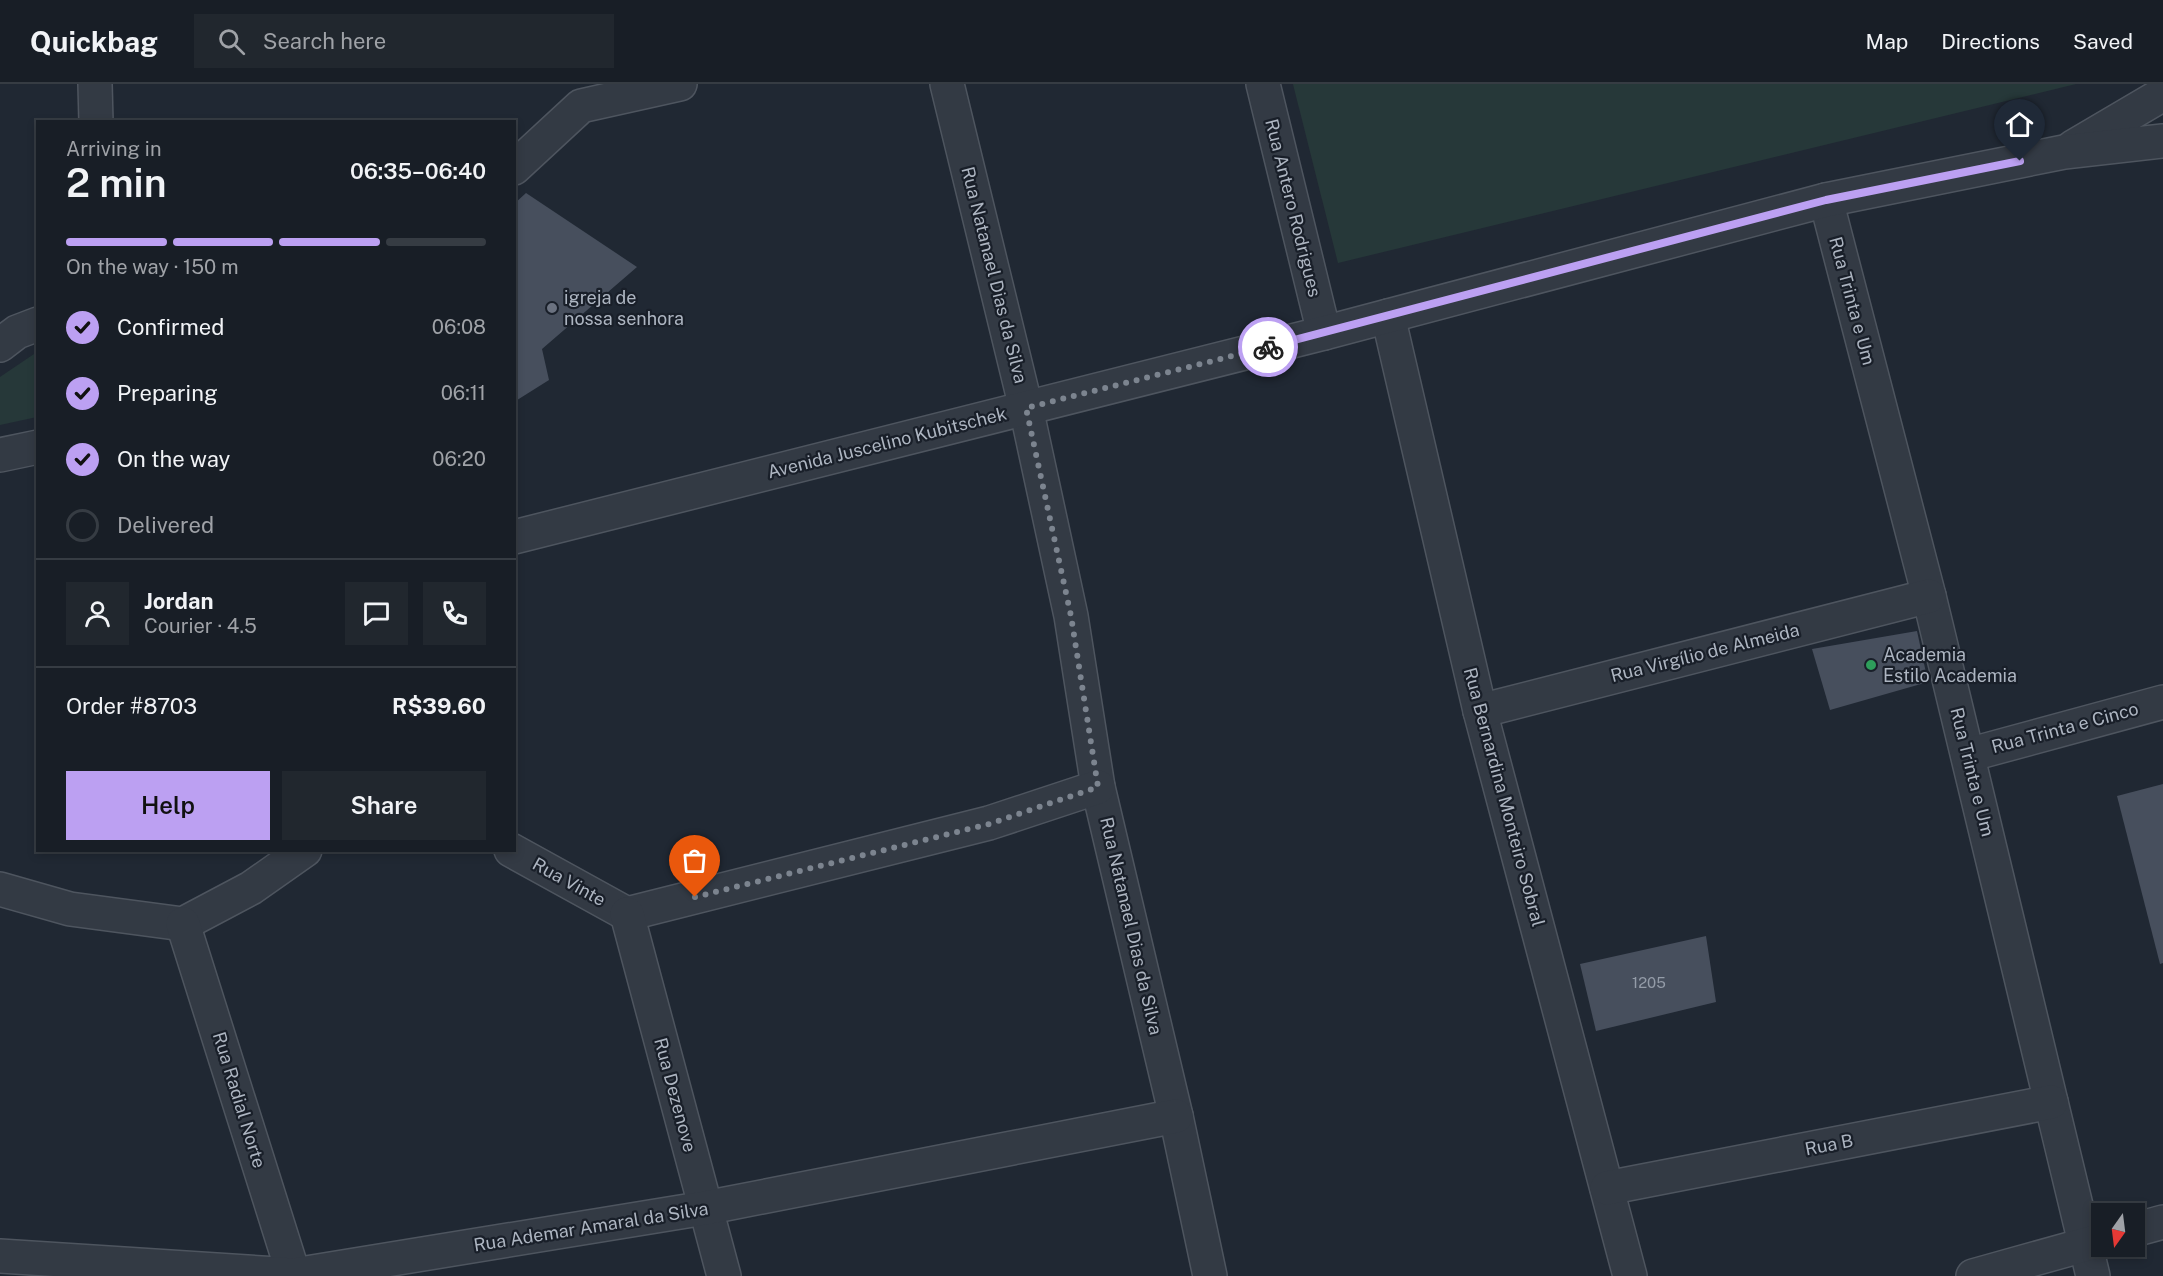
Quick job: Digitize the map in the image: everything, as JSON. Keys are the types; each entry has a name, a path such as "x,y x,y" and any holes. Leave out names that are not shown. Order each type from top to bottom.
{"street":[{"path":"95,84 96,120"},
{"path":"516,166 578,95 680,84"},
{"name":"Rua Natanael Dias da Silva","path":"947,84 1026,408 1071,616 1098,787 1176,1116 1210,1276"},
{"name":"Rua Antero Rodrigues","path":"1263,84 1324,333"},
{"name":"Avenida Juscelino Kubitschek","path":"2064,152 2163,94"},
{"name":"Avenida Juscelino Kubitschek","path":"516,536 1324,333 1826,200 2064,152 2163,141"},
{"name":"Rua Trinta e Um","path":"1826,200 1929,596 2052,1102 2091,1232"},
{"name":"Rua Bernardina Monteiro Sobral","path":"1388,316 1480,711 1630,1276"},
{"path":"0,345 17,332 36,325"},
{"path":"0,455 36,447"},
{"name":"Rua Virgílio de Almeida","path":"1480,711 1929,596"},
{"name":"Rua Trinta e Cinco","path":"1968,754 2163,702"},
{"path":"627,914 989,824 1098,787"},
{"path":"0,889 70,909 183,924 251,888 302,852"},
{"name":"Rua Vinte","path":"515,852 627,914"},
{"name":"Rua Dezenove","path":"627,914 724,1276"},
{"name":"Rua Radial Norte","path":"183,924 294,1276"},
{"name":"Rua B","path":"1607,1188 2052,1102"},
{"name":"Rua Ademar Amaral da Silva","path":"0,1256 294,1276 705,1208 1176,1116"},
{"path":"2145,1227 2163,1222"},
{"path":"1973,1276 2091,1243"},
{"name":"Rua Trinta e Um","path":"2093,1276 2094,1257"}],"shaded area":[{"path":"1293,84 2076,84 1338,263"},
{"path":"36,353 36,417 0,425 0,377"}],"building":[{"name":"igreja de nossa senhora","path":"526,193 637,267 542,349 549,380 516,401 516,202"},
{"name":"Academia Estilo Academia","path":"1917,631 1928,682 1830,710 1812,649"},
{"path":"2163,784 2163,963 2160,964 2117,796"},
{"path":"1706,936 1716,1002 1596,1031 1580,964"}],"way so far":[{"path":"695,897 989,824 1098,787 1071,616 1026,408 1268,347"}],"place":[{"name":"igreja de nossa senhora","path":"552,308"},
{"name":"Academia Estilo Academia","path":"1871,665"}],"route":[{"path":"1268,347 1826,200 2020,161"}]}
